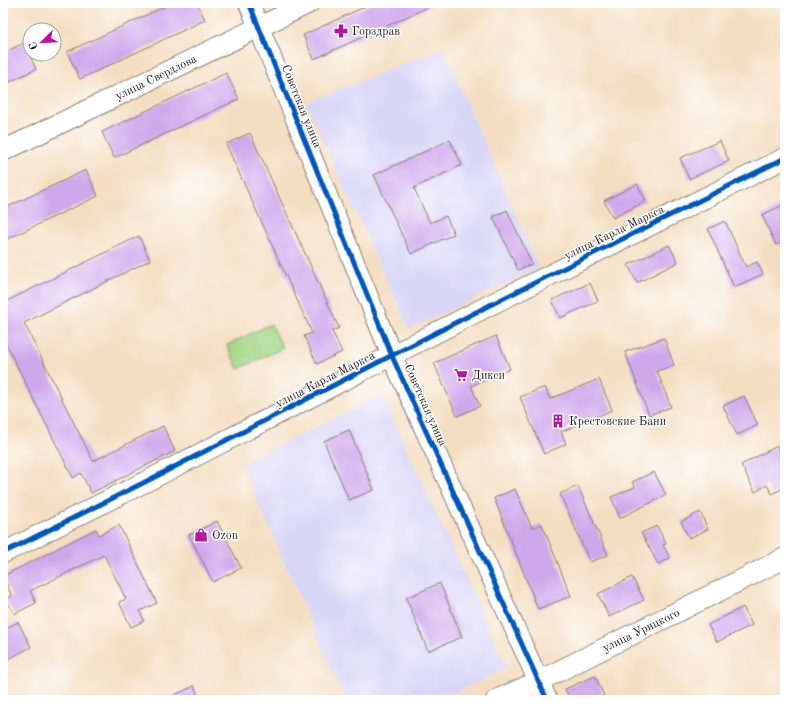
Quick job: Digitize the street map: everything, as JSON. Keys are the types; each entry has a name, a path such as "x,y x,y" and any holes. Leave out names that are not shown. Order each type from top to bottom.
{"street":[{"name":"Советская улица","path":"249,3 392,356 547,700"},
{"name":"улица Свердлова","path":"3,151 309,3"},
{"name":"улица Карла Маркса","path":"3,552 152,479 785,158"},
{"name":"улица Урицкого","path":"496,700 539,681 785,558"}],"shaded area":[{"path":"443,48 539,268 409,329 306,103"},
{"path":"382,395 507,668 440,700 345,700 241,464"}],"green space":[{"path":"271,324 283,348 238,369 227,345"}],"building":[{"path":"172,3 197,3 205,20 80,79 67,52"},
{"path":"373,3 437,3 314,59 303,35"},
{"path":"22,44 22,62 33,62 36,69 3,85 3,53"},
{"path":"226,73 239,99 114,158 102,132"},
{"path":"250,133 339,328 332,331 342,352 317,364 304,336 312,333 226,144"},
{"path":"450,140 462,165 414,188 430,223 446,216 454,234 411,254 374,175"},
{"path":"720,141 729,161 689,179 680,158"},
{"path":"86,170 98,196 3,241 3,209"},
{"path":"637,184 646,201 613,218 604,201"},
{"path":"785,204 785,241 776,245 762,215"},
{"path":"507,210 532,264 518,270 493,217"},
{"path":"725,221 746,267 757,262 763,274 734,287 708,229"},
{"path":"139,236 150,260 24,323 93,461 163,426 175,451 91,493 81,473 73,478 3,338 3,303"},
{"path":"669,245 678,262 637,283 628,265"},
{"path":"590,283 598,301 560,318 552,300"},
{"path":"496,336 510,369 471,386 480,406 457,416 434,363"},
{"path":"664,338 674,365 657,371 671,407 649,415 625,352"},
{"name":"Крестовские Бани","path":"599,379 612,410 561,432 566,444 544,454 520,397 545,387 550,399"},
{"path":"744,396 758,425 737,435 723,406"},
{"path":"349,430 374,490 349,500 324,441"},
{"path":"777,446 785,461 785,487 772,494 767,485 755,492 741,465"},
{"path":"654,472 666,495 620,518 611,497 635,487 632,482"},
{"path":"578,486 608,555 590,562 560,494"},
{"path":"515,489 532,528 542,524 571,596 538,609 494,498"},
{"path":"700,512 708,529 689,538 681,522"},
{"path":"217,521 241,568 213,582 189,535"},
{"path":"119,525 157,603 140,611 144,621 131,627 119,602 126,599 104,555 30,591 36,603 14,614 6,599 12,596 3,576 96,529 99,535"},
{"path":"657,526 666,544 663,545 670,558 658,564 641,533"},
{"path":"632,577 644,600 609,617 598,594"},
{"path":"440,583 462,637 428,651 406,598"},
{"path":"743,607 752,625 717,642 708,625"},
{"path":"18,622 31,647 3,662 3,630"},
{"path":"595,676 606,700 570,700 565,689"},
{"path":"194,686 200,700 164,700"}],"cycle path":[{"path":"249,3 392,356 547,700"},
{"path":"3,553 488,306 785,158"}],"place":[{"name":"Горздрав","path":"341,31"},
{"name":"Дикси","path":"461,375"},
{"name":"Крестовские Бани","path":"558,421"},
{"name":"Ozon","path":"201,535"}]}
